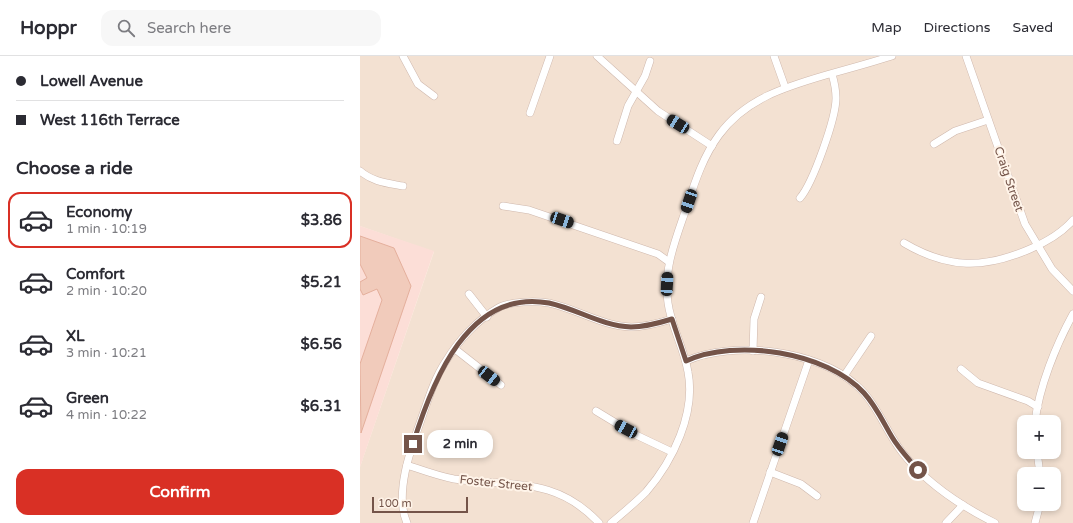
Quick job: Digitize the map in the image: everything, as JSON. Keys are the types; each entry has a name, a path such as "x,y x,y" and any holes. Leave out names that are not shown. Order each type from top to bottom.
{"street":[{"path":"402,56 418,84 434,96"},
{"path":"530,113 550,56"},
{"path":"597,56 658,111 712,146"},
{"path":"774,56 785,87"},
{"path":"611,523 647,491 672,452 685,420 689,400 689,373 668,303 667,284 669,262 699,171 712,146 724,128 736,116 765,95 785,87 832,74 871,59 892,56"},
{"name":"Craig Street","path":"966,56 1024,224 1052,269 1073,291"},
{"path":"618,141 628,106 645,76 650,61"},
{"path":"800,198 810,184 833,116 836,97 832,74"},
{"path":"934,144 955,131 988,120"},
{"path":"360,171 381,183 403,186"},
{"path":"503,206 529,210 548,216 658,254 669,262"},
{"path":"904,243 933,258 963,264 995,262 1037,246 1060,233 1073,220"},
{"path":"469,294 486,317"},
{"path":"753,351 754,319 761,298"},
{"path":"407,523 404,516 404,476 407,465 433,387 446,361 470,329 500,307 526,302 539,302 561,306 617,325 639,326 672,319"},
{"path":"1036,415 1055,352 1073,314"},
{"path":"844,376 871,336"},
{"path":"455,349 501,385"},
{"path":"686,361 695,356 753,351 782,353 825,365 844,376 868,398 892,438 914,465 931,481 963,505 995,523"},
{"path":"753,523 808,360"},
{"path":"961,369 978,383 1028,401 1038,407"},
{"path":"596,411 634,434 672,452"},
{"name":"Foster Street","path":"407,465 452,478 516,483 560,494 575,501 599,523"},
{"path":"770,472 801,484 817,496"},
{"path":"946,523 963,505"},
{"path":"1035,523 1038,511"}],"shaded area":[{"path":"360,56 1073,56 1073,523 360,523 360,467 434,252 360,226"},
{"path":"360,226 434,251 360,467"}],"building":[{"path":"360,236 394,248 411,286 361,433 360,364 382,300 377,289 363,295 360,289 360,282 367,278 360,264"}],"route":[{"path":"413,444 433,387 446,361 470,329 500,307 526,302 539,302 561,306 600,321 629,327 653,324 672,319 686,361 695,356 722,352 753,351 782,353 825,365 851,381 865,394 875,407 892,438 918,470"}]}
